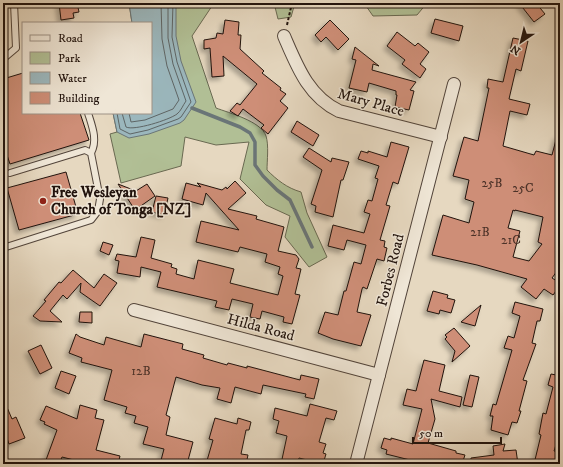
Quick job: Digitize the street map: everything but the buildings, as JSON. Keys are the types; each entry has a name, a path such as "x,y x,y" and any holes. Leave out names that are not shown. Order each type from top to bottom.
{"street":[{"name":"Mary Place","path":"284,36 303,78 326,105 339,112 441,137"},
{"name":"Forbes Road","path":"356,464 454,84"},
{"name":"Hilda Road","path":"134,310 379,375"}],"lane":[{"path":"14,3 16,48"},
{"path":"3,59 16,48 22,47"},
{"path":"3,248 91,220 98,211 100,199 91,152 94,147 95,140 88,114"},
{"path":"10,173 85,150 91,152"}],"path":[{"path":"284,36 292,3"}],"green space":[{"path":"129,3 214,3 192,36 216,108 244,118 258,126 263,131 266,136 268,153 267,170 282,183 301,192 307,213 327,257 309,267 285,237 290,216 266,205 240,179 249,142 216,145 185,137 181,166 121,183 110,134 117,132 113,114 152,114 152,22 132,22"},
{"path":"274,3 295,3 291,17 278,19"},
{"path":"364,3 427,3 417,15 373,16"}],"water":[{"path":"129,3 177,3 176,36 181,61 196,102 184,120 180,123 149,134 129,138 117,132 113,114 152,114 152,22 132,22"}],"waterway":[{"path":"192,108 240,127 250,133 255,142 255,165 263,176 290,200 312,247"}],"place":[{"name":"Free Wesleyan Church of Tonga [NZ]","path":"43,201"}]}
